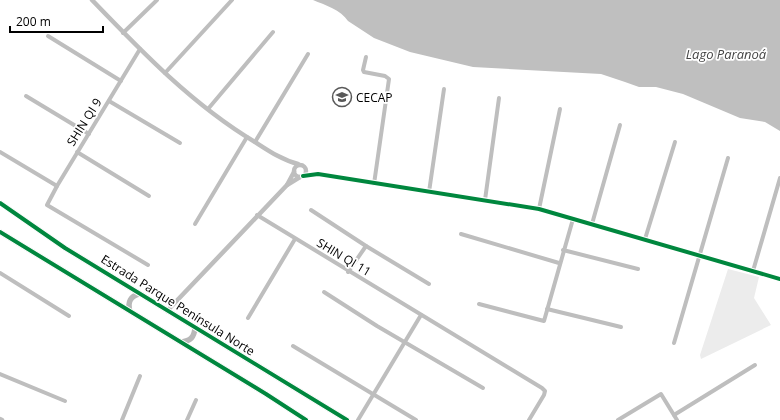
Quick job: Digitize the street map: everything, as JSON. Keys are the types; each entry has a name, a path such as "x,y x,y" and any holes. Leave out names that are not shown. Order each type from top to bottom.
{"main road":[{"name":"Estrada Parque Península Norte","path":"0,203 65,248 347,420"},
{"path":"0,232 266,394 306,420"},
{"path":"130,311 128,305 130,300 139,294"},
{"path":"181,342 187,342 191,339 195,328"}],"street":[{"path":"92,0 165,74 227,125 285,160 304,166 318,174 539,209 780,279"},
{"path":"123,32 157,0"},
{"path":"165,74 232,0"},
{"path":"208,110 273,32"},
{"path":"48,36 121,81"},
{"name":"SHIN QI 9","path":"140,49 77,152 47,206 148,265"},
{"path":"254,142 308,54"},
{"path":"366,57 363,70 364,72 385,76 389,79 374,184"},
{"path":"429,192 444,90"},
{"path":"26,96 89,134"},
{"path":"485,200 499,98"},
{"path":"109,101 180,144"},
{"path":"539,209 560,109"},
{"path":"592,224 620,125"},
{"path":"195,224 247,137"},
{"path":"645,239 675,142"},
{"path":"0,152 57,186"},
{"path":"77,152 149,196"},
{"path":"674,343 728,158"},
{"path":"285,160 297,177 302,177"},
{"path":"287,185 294,168 298,164"},
{"path":"302,177 306,172 306,168"},
{"path":"167,311 287,185 302,177 318,174"},
{"path":"753,271 780,178"},
{"path":"311,210 366,246 429,284"},
{"name":"SHIN QI 11","path":"257,215 295,240 542,388 545,392 544,395 529,420"},
{"path":"479,304 544,321 573,219"},
{"path":"461,234 559,264"},
{"path":"248,318 295,240"},
{"path":"348,272 366,246"},
{"path":"563,250 638,269"},
{"path":"0,273 69,316"},
{"path":"324,292 404,342 483,388"},
{"path":"547,309 621,327"},
{"path":"358,420 421,315"},
{"path":"293,346 416,420"},
{"path":"674,415 755,365"},
{"path":"0,374 65,402"},
{"path":"122,420 140,376"},
{"path":"618,420 661,394 678,420"},
{"path":"187,420 196,400"}],"shaded area":[{"path":"728,269 759,277 754,298 771,325 701,359 700,355"}],"water":[{"name":"Lago Paranoá","path":"313,0 780,0 780,131 765,122 740,118 683,94 656,87 639,87 601,74 473,67 410,52 374,38 348,21 337,11"}],"cycle path":[{"path":"303,176 318,174 539,209 780,279"},
{"path":"0,203 65,248 347,420"},
{"path":"0,232 266,394 306,420"}],"place":[{"name":"CECAP","path":"342,97"}]}
